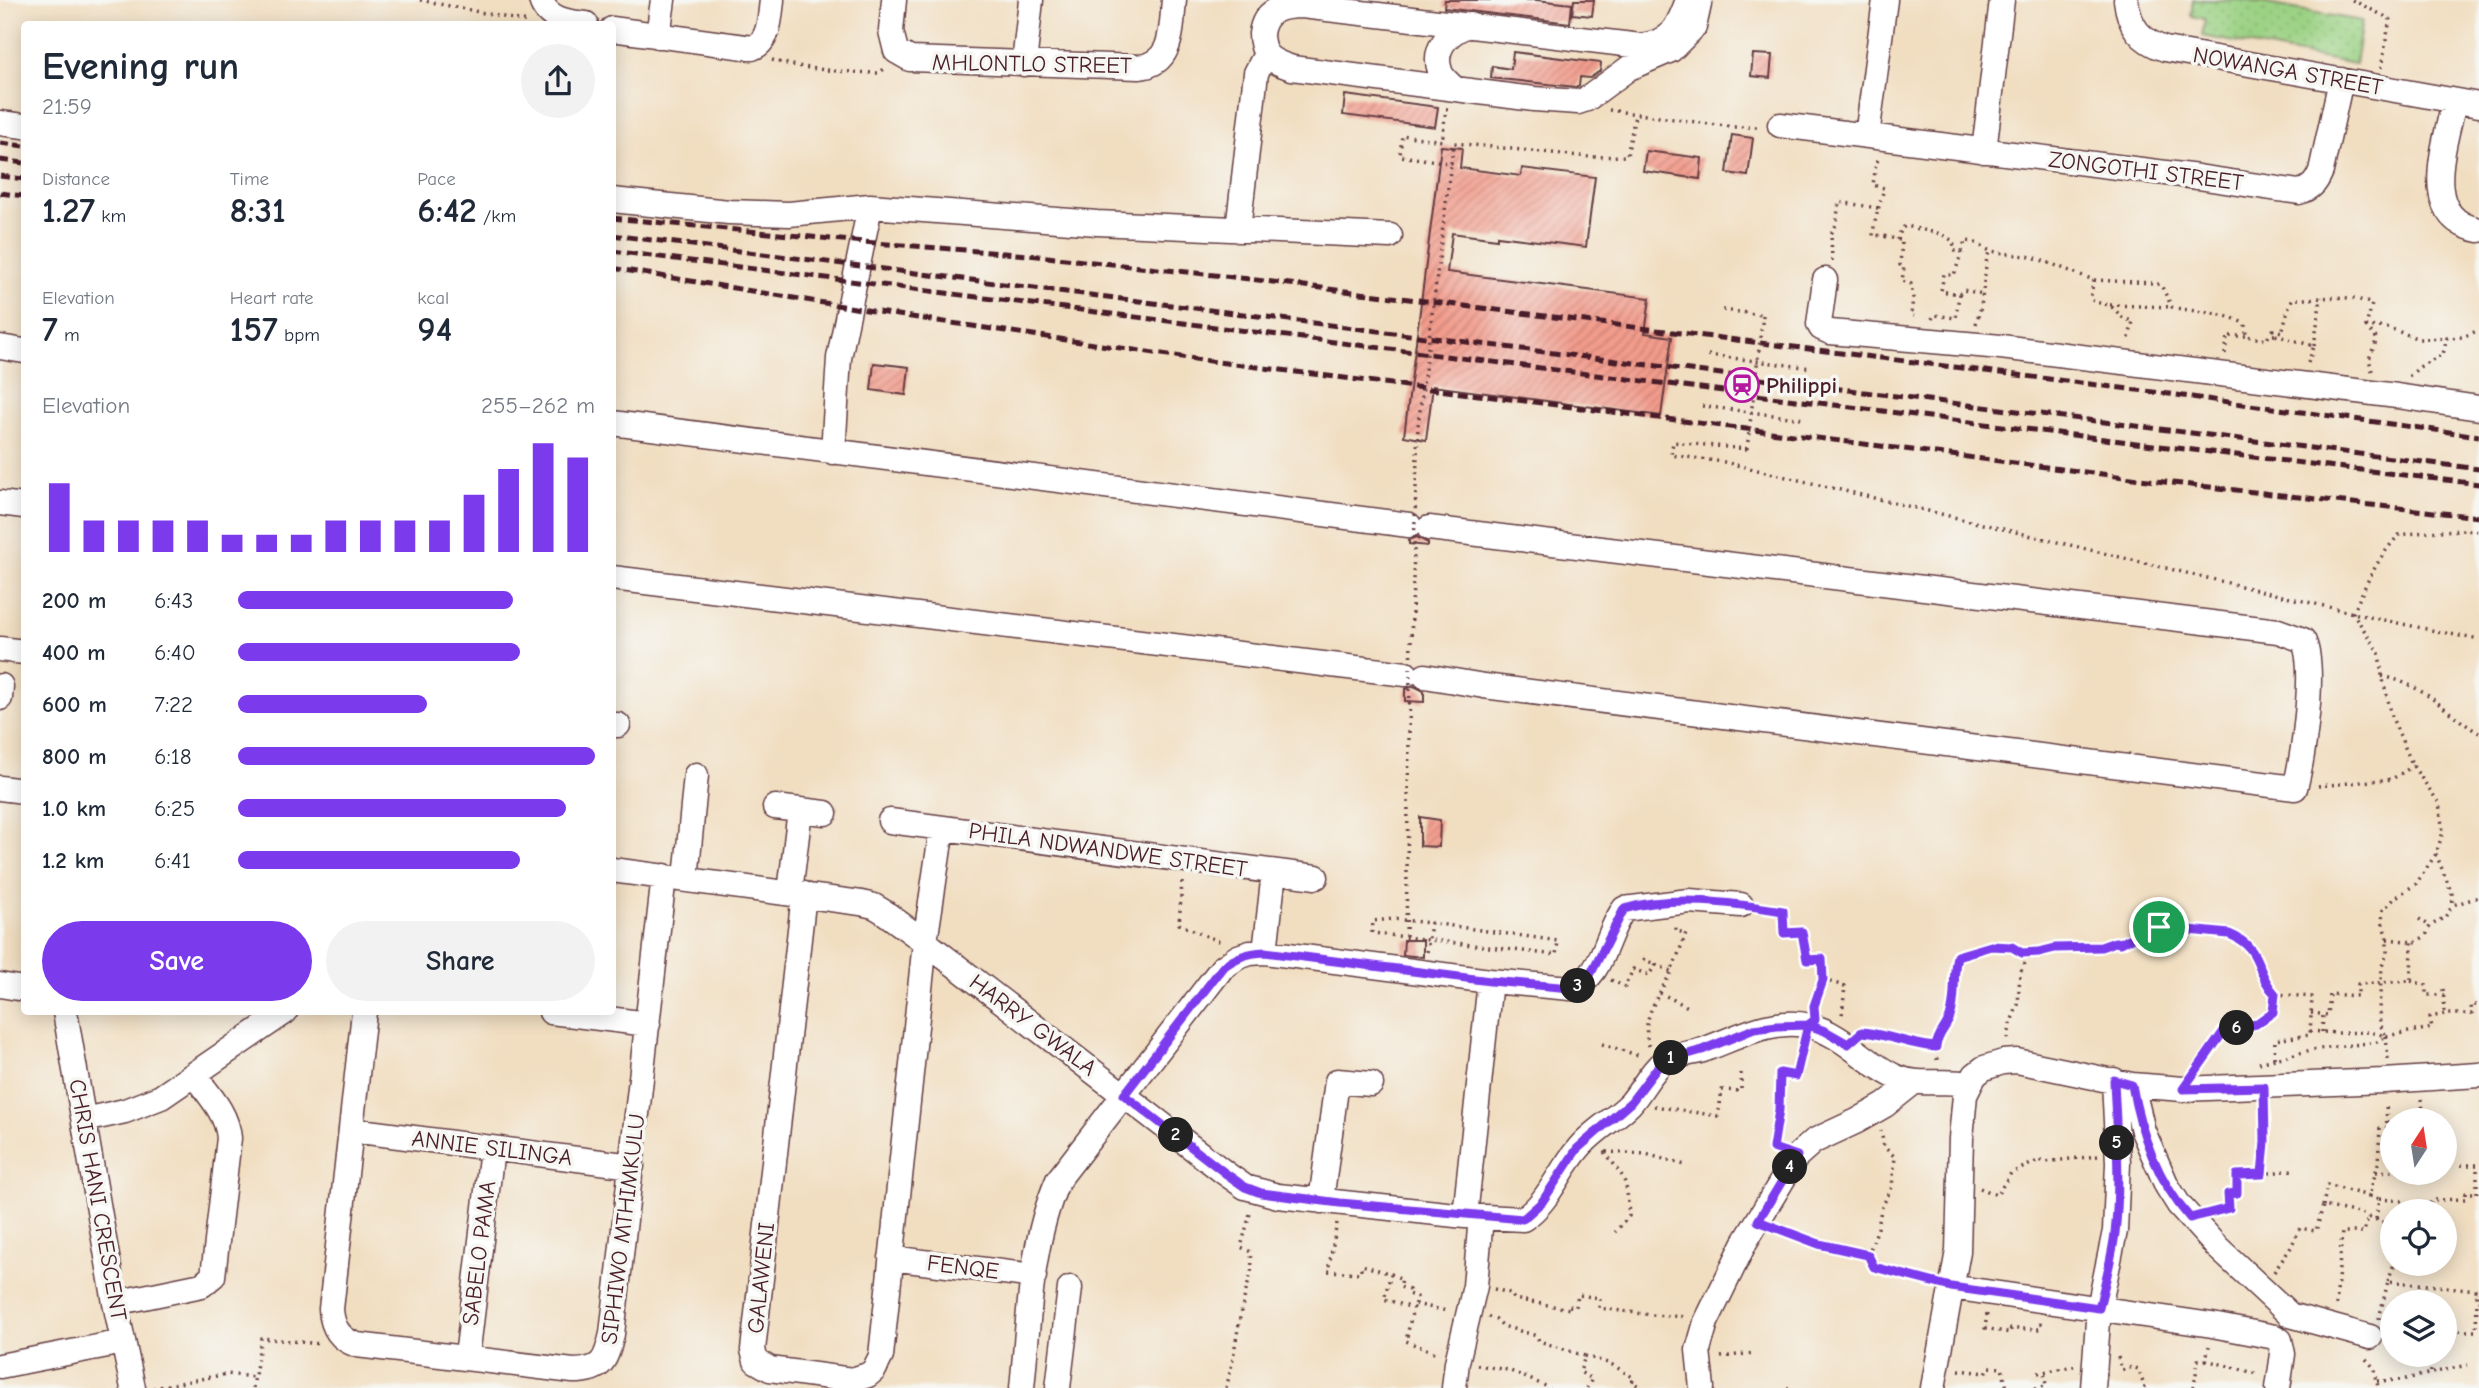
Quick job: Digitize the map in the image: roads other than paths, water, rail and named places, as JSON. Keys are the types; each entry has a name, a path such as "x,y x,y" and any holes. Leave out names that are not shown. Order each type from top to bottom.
{"street":[{"path":"658,36 663,0"},
{"path":"616,30 745,48 759,46 766,34 772,0"},
{"name":"MHLONTLO STREET","path":"894,0 891,31 896,51 901,56 919,61 1149,66 1158,61 1167,46 1174,0"},
{"path":"1024,64 1031,0"},
{"path":"1688,0 1675,30 1655,44 1641,46 1302,6 1286,6 1269,14 1263,23 1261,38 1266,54 1276,62 1292,68 1456,99 1578,102 1587,99 1629,68 1671,50 1683,40 1694,27 1700,0"},
{"path":"1877,137 1885,0"},
{"path":"1984,151 2002,0"},
{"name":"NOWANGA STREET","path":"2126,0 2132,26 2151,45 2479,106"},
{"path":"545,7 558,19 569,21"},
{"path":"1456,99 1438,62 1441,47 1449,34 1470,25"},
{"path":"1238,230 1256,73 1266,54"},
{"name":"ZONGOTHI STREET","path":"1780,125 2209,178 2298,192 2309,190 2317,182 2341,80"},
{"path":"2454,101 2438,184 2441,198 2457,222 2479,230"},
{"path":"0,123 21,126"},
{"path":"616,200 729,212 789,214 870,206 1097,223 1390,236"},
{"path":"833,452 839,358 870,206"},
{"path":"1825,279 1819,320 1823,330 1929,331 1973,345 2479,408"},
{"path":"0,347 21,350"},
{"path":"616,424 1419,527 2278,631 2303,640 2308,648 2310,663 2295,788 1415,676 616,578"},
{"path":"0,503 21,506"},
{"path":"0,649 21,652"},
{"name":"SIPHIWO MTHIMKULU","path":"352,1130 331,1309 338,1333 357,1345 573,1371 588,1371 598,1367 605,1359 612,1334 648,1024 696,775"},
{"path":"0,788 21,791"},
{"path":"775,807 825,813"},
{"path":"797,893 800,810"},
{"name":"PHILA NDWANDWE STREET","path":"890,821 1316,877"},
{"name":"PHILA NDWANDWE STREET","path":"925,942 942,828"},
{"name":"HARRY GWALA","path":"616,870 797,893 874,906 925,942 1225,1173 1245,1187 1261,1193 1330,1202 1523,1219 1542,1202 1577,1149 1596,1146 1612,1121 1631,1102 1660,1064 1675,1056 1702,1050 1754,1029 1808,1025 1855,1038 1886,1072 1914,1082"},
{"name":"PHILA NDWANDWE STREET","path":"1265,952 1274,872"},
{"name":"GALAWENI","path":"797,893 753,1350 756,1361 770,1369 852,1380 868,1375 874,1370 881,1356 925,942"},
{"path":"1022,1388 1034,1276 1046,1216 1058,1180 1222,968 1238,957 1265,952 1490,981 1571,988 1582,985 1593,971 1624,909 1699,901 1741,905"},
{"path":"1454,1388 1457,1362 1475,1286 1473,1216 1490,981"},
{"path":"0,985 21,988"},
{"name":"CHRIS HANI CRESCENT","path":"66,1015 122,1342 133,1388"},
{"path":"84,1120 148,1103 281,1015"},
{"path":"352,1130 364,1015"},
{"path":"575,1015 648,1024"},
{"path":"1702,1388 1698,1359 1699,1342 1706,1322 1728,1274 1797,1156 1814,1141 1876,1110 1914,1082 1959,1083 1984,1068 2003,1062 2036,1064 2123,1082 2183,1089 2261,1075 2384,1081 2479,1074"},
{"path":"115,1303 202,1285 213,1276 229,1138 225,1118 194,1075"},
{"path":"1330,1202 1337,1081 1371,1084"},
{"path":"2094,1366 2099,1308 2115,1231 2123,1082"},
{"path":"2123,1082 2157,1165 2179,1205 2231,1261 2296,1318 2370,1337"},
{"path":"1934,1378 1959,1234 1963,1109 1959,1083"},
{"name":"ANNIE SILINGA","path":"352,1130 632,1166"},
{"name":"SABELO PAMA","path":"467,1357 492,1149"},
{"name":"FENQE","path":"891,1258 1034,1276"},
{"path":"1951,1287 2212,1325 2275,1337 2280,1340 2283,1348"},
{"path":"1058,1388 1070,1288"},
{"path":"2279,1384 2283,1348 2296,1318"},
{"path":"1027,1338 1063,1341"},
{"path":"0,1366 122,1342"}],"railway":[{"path":"0,143 21,146"},
{"path":"0,160 21,163"},
{"path":"0,176 21,179"},
{"path":"0,193 21,196"},
{"path":"616,218 1028,255 1233,277 2169,394 2479,436"},
{"path":"616,236 2479,469"},
{"path":"616,252 2479,484"},
{"path":"616,269 891,314 1202,360 2164,482 2479,517"}],"place":[{"name":"Philippi","path":"1742,385"}]}
